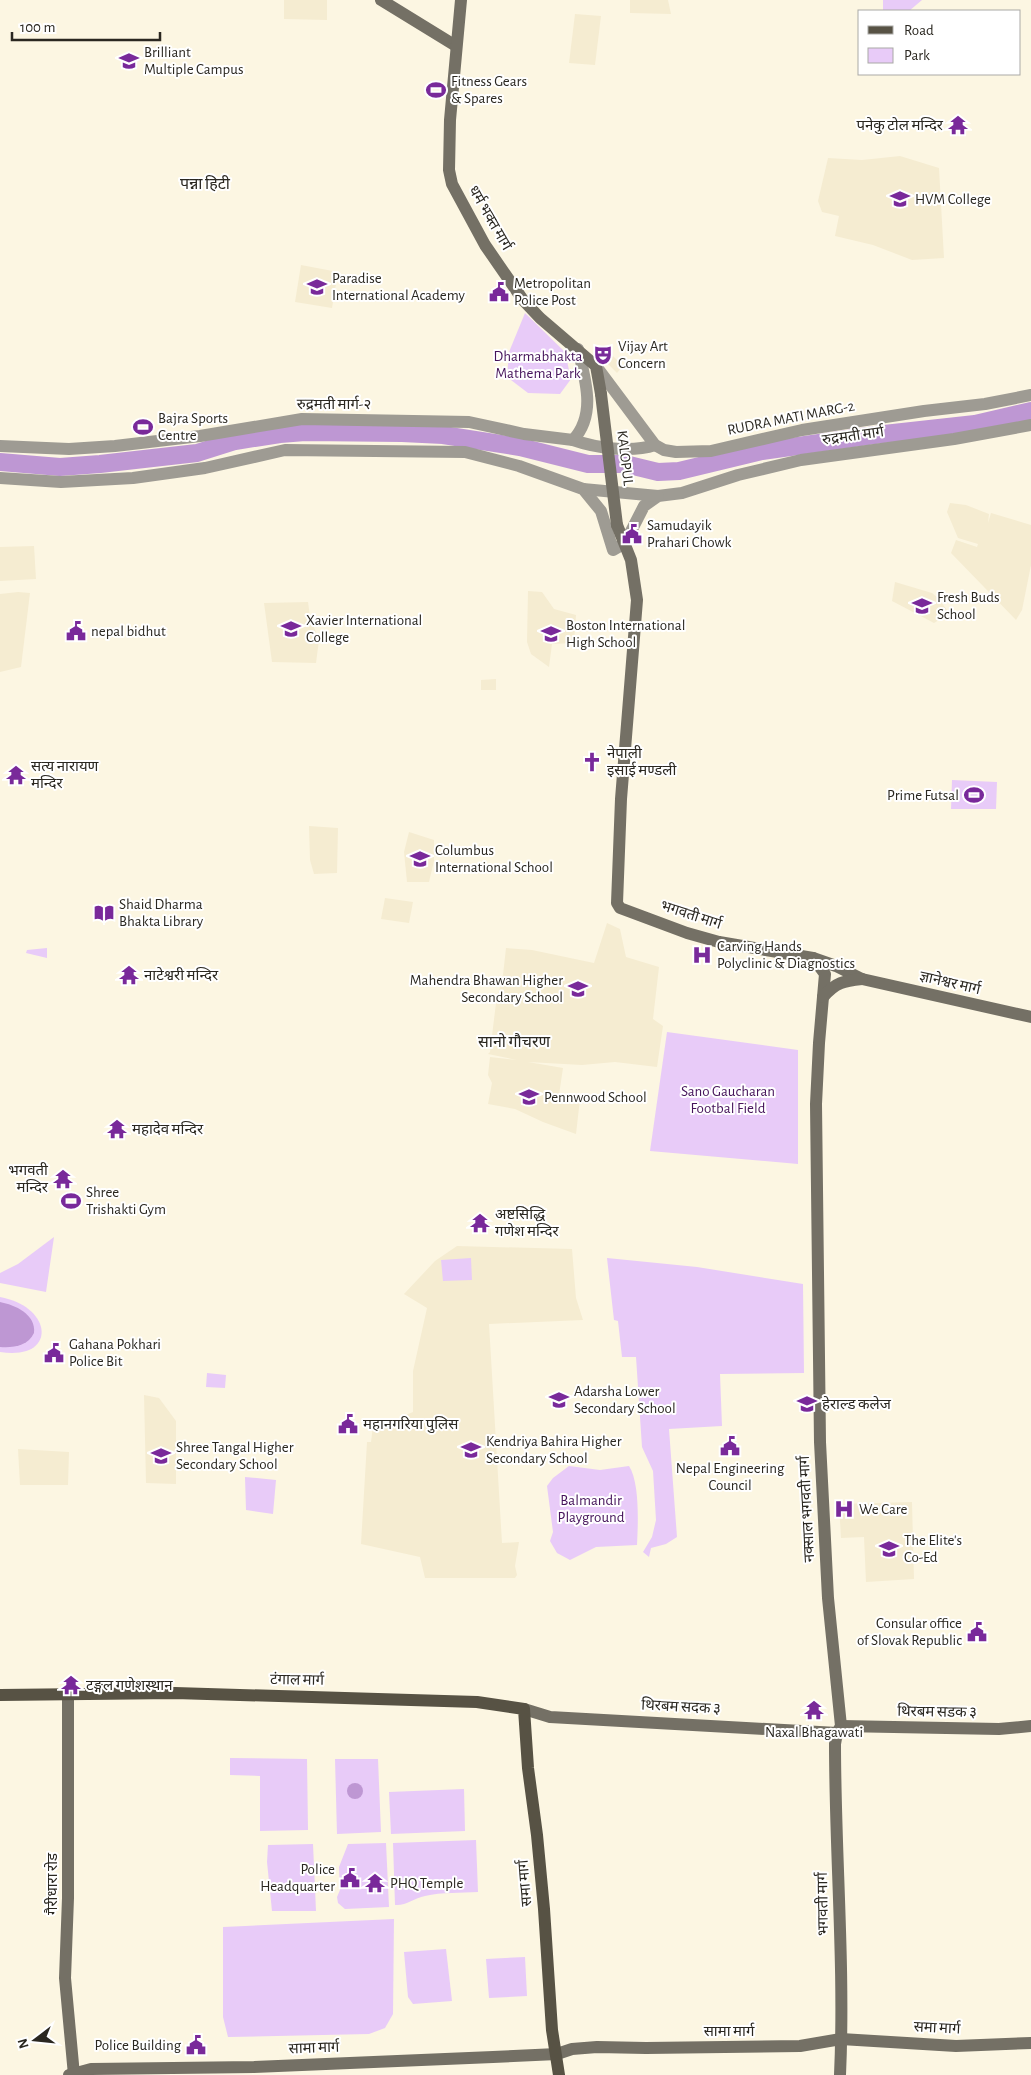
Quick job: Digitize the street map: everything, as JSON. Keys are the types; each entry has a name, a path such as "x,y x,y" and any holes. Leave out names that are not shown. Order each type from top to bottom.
{"main road":[{"path":"381,0 456,46"},
{"name":"धर्म भक्त मार्ग","path":"461,0 449,154 449,170 452,184 485,245 514,288 540,318 596,366"},
{"name":"KALOPUL","path":"596,366 617,526"},
{"name":"भगवती मार्ग","path":"617,526 632,560 637,600 622,789 617,903 620,908 687,933 743,947 813,958"},
{"path":"813,958 825,974 824,997"},
{"name":"ज्ञानेश्वर मार्ग","path":"813,958 836,966 862,979 1031,1018"},
{"name":"ज्ञानेश्वर मार्ग","path":"824,997 831,988 840,983 862,979"},
{"name":"नक्साल भगवती मार्ग","path":"824,997 819,1042 816,1104 820,1442 828,1598 839,1729"},
{"name":"टंगाल मार्ग","path":"0,1696 175,1693 477,1702 524,1709"},
{"name":"गैरीधारा रोड","path":"68,1694 68,1898 65,1978 72,2075"},
{"name":"थिरबम सदक ३","path":"524,1709 550,1717 839,1729"},
{"name":"समा मार्ग","path":"524,1709 528,1768 541,1872 552,2030 557,2054"},
{"name":"थिरबम सडक ३","path":"839,1729 999,1729 1031,1726"},
{"name":"भगवती मार्ग","path":"839,1729 835,1776 840,1906 840,2075"},
{"name":"समा मार्ग","path":"841,2039 956,2046 1031,2043"},
{"name":"सामा मार्ग","path":"72,2075 91,2068 254,2067 557,2054 572,2049 597,2047 800,2046 841,2039"},
{"path":"557,2054 559,2075"}],"street":[{"path":"573,440 584,423 588,400 578,349"},
{"path":"596,366 655,446"},
{"name":"RUDRA MATI MARG-2","path":"573,440 594,447 646,448 655,446 676,452 712,451 802,430 985,404 1031,395"},
{"name":"रुद्रमती मार्ग-२","path":"0,446 60,449 115,446 200,436 302,419 469,422 524,434 573,440"},
{"name":"रुद्रमती मार्ग","path":"0,478 61,482 133,478 205,468 285,450 448,450 472,453 519,466 583,489 658,496 682,493 738,475 801,460 954,439 1031,425"},
{"path":"583,489 601,511 613,550 625,543 644,506 658,496"}],"shaded area":[{"path":"284,0 327,0 327,20 284,19"},
{"path":"630,0 668,0 671,14 630,13"},
{"path":"575,14 601,16 595,65 569,63"},
{"path":"900,156 939,168 944,258 912,260 873,245 835,236 839,216 822,212 818,201 828,158 862,160"},
{"name":"Paradise International Academy","path":"301,265 338,272 332,308 295,302"},
{"path":"613,356 623,366 617,373 607,363"},
{"path":"950,503 966,505 989,514 988,523 991,513 1031,525 1031,565 1022,610 1016,620 951,553 956,540 977,547 978,544 958,538 947,512"},
{"path":"34,546 36,579 0,581 0,547"},
{"name":"Fresh Buds School","path":"895,582 932,593 947,610 942,618 934,623 892,601"},
{"name":"Boston International High School","path":"528,591 542,592 554,609 576,615 574,643 552,644 549,667 531,654 527,642"},
{"path":"30,593 21,667 0,672 0,594"},
{"name":"Xavier International College","path":"308,602 310,617 319,640 316,663 272,662 264,603"},
{"path":"496,679 496,690 481,690 481,680"},
{"path":"309,826 338,828 337,873 314,874 310,860"},
{"name":"Columbus International School","path":"409,832 434,840 434,861 429,882 407,882 404,852"},
{"path":"385,898 413,902 409,923 381,919"},
{"name":"Mahendra Bhawan Higher Secondary School","path":"607,923 620,929 626,957 659,967 653,1019 663,1026 657,1067 615,1062 582,1065 528,1062 563,1068 559,1095 580,1099 576,1134 515,1109 488,1104 492,1083 488,1075 490,1057 517,1060 488,1054 490,1052 496,1003 503,975 506,948 532,950 594,963"},
{"path":"457,1246 572,1249 576,1298 583,1320 489,1324 502,1543 519,1542 515,1566 517,1575 515,1578 425,1578 420,1557 361,1544 367,1442 371,1442 374,1418 394,1420 413,1412 413,1371 427,1308 404,1294 435,1261"},
{"path":"0,1302 18,1308 32,1321 34,1333 28,1341 15,1346 0,1347"},
{"name":"Shree Tangal Higher Secondary School","path":"144,1395 159,1398 176,1421 176,1484 146,1483"},
{"path":"18,1449 69,1452 68,1485 20,1485"},
{"name":"The Elite's Co-Ed","path":"912,1502 914,1579 866,1582 864,1537 841,1538 839,1504"},
{"path":"352,1783 358,1783 363,1788 361,1797 352,1799 347,1794 347,1788"}],"green space":[{"path":"883,0 922,0 910,10 883,10"},
{"name":"Dharmabhakta Mathema Park","path":"525,313 565,352 571,379 560,394 528,393 507,377 509,352"},
{"name":"Prime Futsal","path":"952,780 997,782 996,809 951,809"},
{"path":"47,948 47,958 26,953 27,950"},
{"name":"Sano Gaucharan Footbal Field","path":"667,1032 798,1050 798,1164 650,1151"},
{"path":"54,1237 46,1292 0,1283 0,1273 18,1264"},
{"path":"471,1258 472,1280 443,1281 441,1260"},
{"path":"607,1258 697,1267 803,1284 804,1373 720,1374 722,1426 669,1429 677,1537 666,1544 651,1548 649,1557 643,1552 652,1537 656,1520 653,1471 642,1447 636,1357 622,1357 618,1321 614,1320"},
{"path":"0,1297 18,1303 31,1311 39,1321 42,1332 39,1341 32,1349 19,1353 0,1352"},
{"path":"207,1373 226,1375 225,1388 206,1387"},
{"name":"Balmandir Playground","path":"569,1466 600,1470 629,1466 633,1473 637,1493 637,1545 596,1547 570,1560 557,1553 550,1541 553,1532 547,1486 553,1478"},
{"path":"245,1477 276,1480 273,1514 246,1510"},
{"path":"230,1758 307,1759 308,1830 260,1831 260,1776 230,1775"},
{"path":"335,1759 378,1759 381,1832 337,1834"},
{"path":"464,1789 465,1831 391,1834 389,1792"},
{"path":"476,1840 478,1892 431,1895 395,1905 393,1843"},
{"path":"386,1843 389,1907 345,1909 338,1903 337,1897 340,1890 339,1867 348,1844"},
{"path":"313,1844 316,1911 272,1911 267,1862 268,1845"},
{"path":"394,1919 393,2014 385,2028 369,2034 228,2037 223,2017 223,1927"},
{"path":"446,1949 452,2001 413,2004 408,1997 404,1952"},
{"path":"525,1957 527,1996 489,1998 486,1959"}],"waterway":[{"path":"0,462 60,467 197,453 235,441 280,434 305,432 402,433 443,435 520,447 588,464 625,464 658,472 679,471 762,451 875,435 975,424 1031,411"}],"place":[{"name":"Brilliant Multiple Campus","path":"129,61"},
{"name":"Fitness Gears & Spares","path":"436,90"},
{"name":"पनेकु टोल मन्दिर","path":"958,125"},
{"name":"HVM College","path":"900,199"},
{"name":"Paradise International Academy","path":"317,287"},
{"name":"Metropolitan Police Post","path":"499,292"},
{"name":"Vijay Art Concern","path":"603,355"},
{"name":"Bajra Sports Centre","path":"143,427"},
{"name":"Samudayik Prahari Chowk","path":"632,534"},
{"name":"Fresh Buds School","path":"922,606"},
{"name":"Xavier International College","path":"291,629"},
{"name":"nepal bidhut","path":"76,631"},
{"name":"Boston International High School","path":"551,634"},
{"name":"नेपाली इसाई मण्डली","path":"592,762"},
{"name":"सत्य नारायण मन्दिर","path":"16,775"},
{"name":"Prime Futsal","path":"974,795"},
{"name":"Columbus International School","path":"420,859"},
{"name":"Shaid Dharma Bhakta Library","path":"104,913"},
{"name":"Carving Hands Polyclinic & Diagnostics","path":"702,955"},
{"name":"नाटेश्वरी मन्दिर","path":"129,975"},
{"name":"Mahendra Bhawan Higher Secondary School","path":"578,989"},
{"name":"Pennwood School","path":"529,1097"},
{"name":"महादेव मन्दिर","path":"117,1129"},
{"name":"भगवती मन्दिर","path":"63,1179"},
{"name":"Shree Trishakti Gym","path":"71,1201"},
{"name":"अष्टसिद्धि गणेश मन्दिर","path":"480,1223"},
{"name":"Gahana Pokhari Police Bit","path":"54,1353"},
{"name":"Adarsha Lower Secondary School","path":"559,1400"},
{"name":"हेराल्ड कलेज","path":"807,1404"},
{"name":"महानगरिया पुलिस","path":"348,1424"},
{"name":"Nepal Engineering Council","path":"730,1446"},
{"name":"Kendriya Bahira Higher Secondary School","path":"471,1450"},
{"name":"Shree Tangal Higher Secondary School","path":"161,1456"},
{"name":"We Care","path":"844,1509"},
{"name":"The Elite's Co-Ed","path":"889,1549"},
{"name":"Consular office of Slovak Republic","path":"977,1632"},
{"name":"टङ्गल गणेशस्थान","path":"71,1685"},
{"name":"Naxal Bhagawati","path":"814,1710"},
{"name":"Police Headquarter","path":"350,1878"},
{"name":"PHQ Temple","path":"375,1883"},
{"name":"Police Building","path":"196,2045"}],"district":[{"name":"पन्ना हिटी","path":"205,184"},
{"name":"सानो गौचरण","path":"514,1042"}]}
